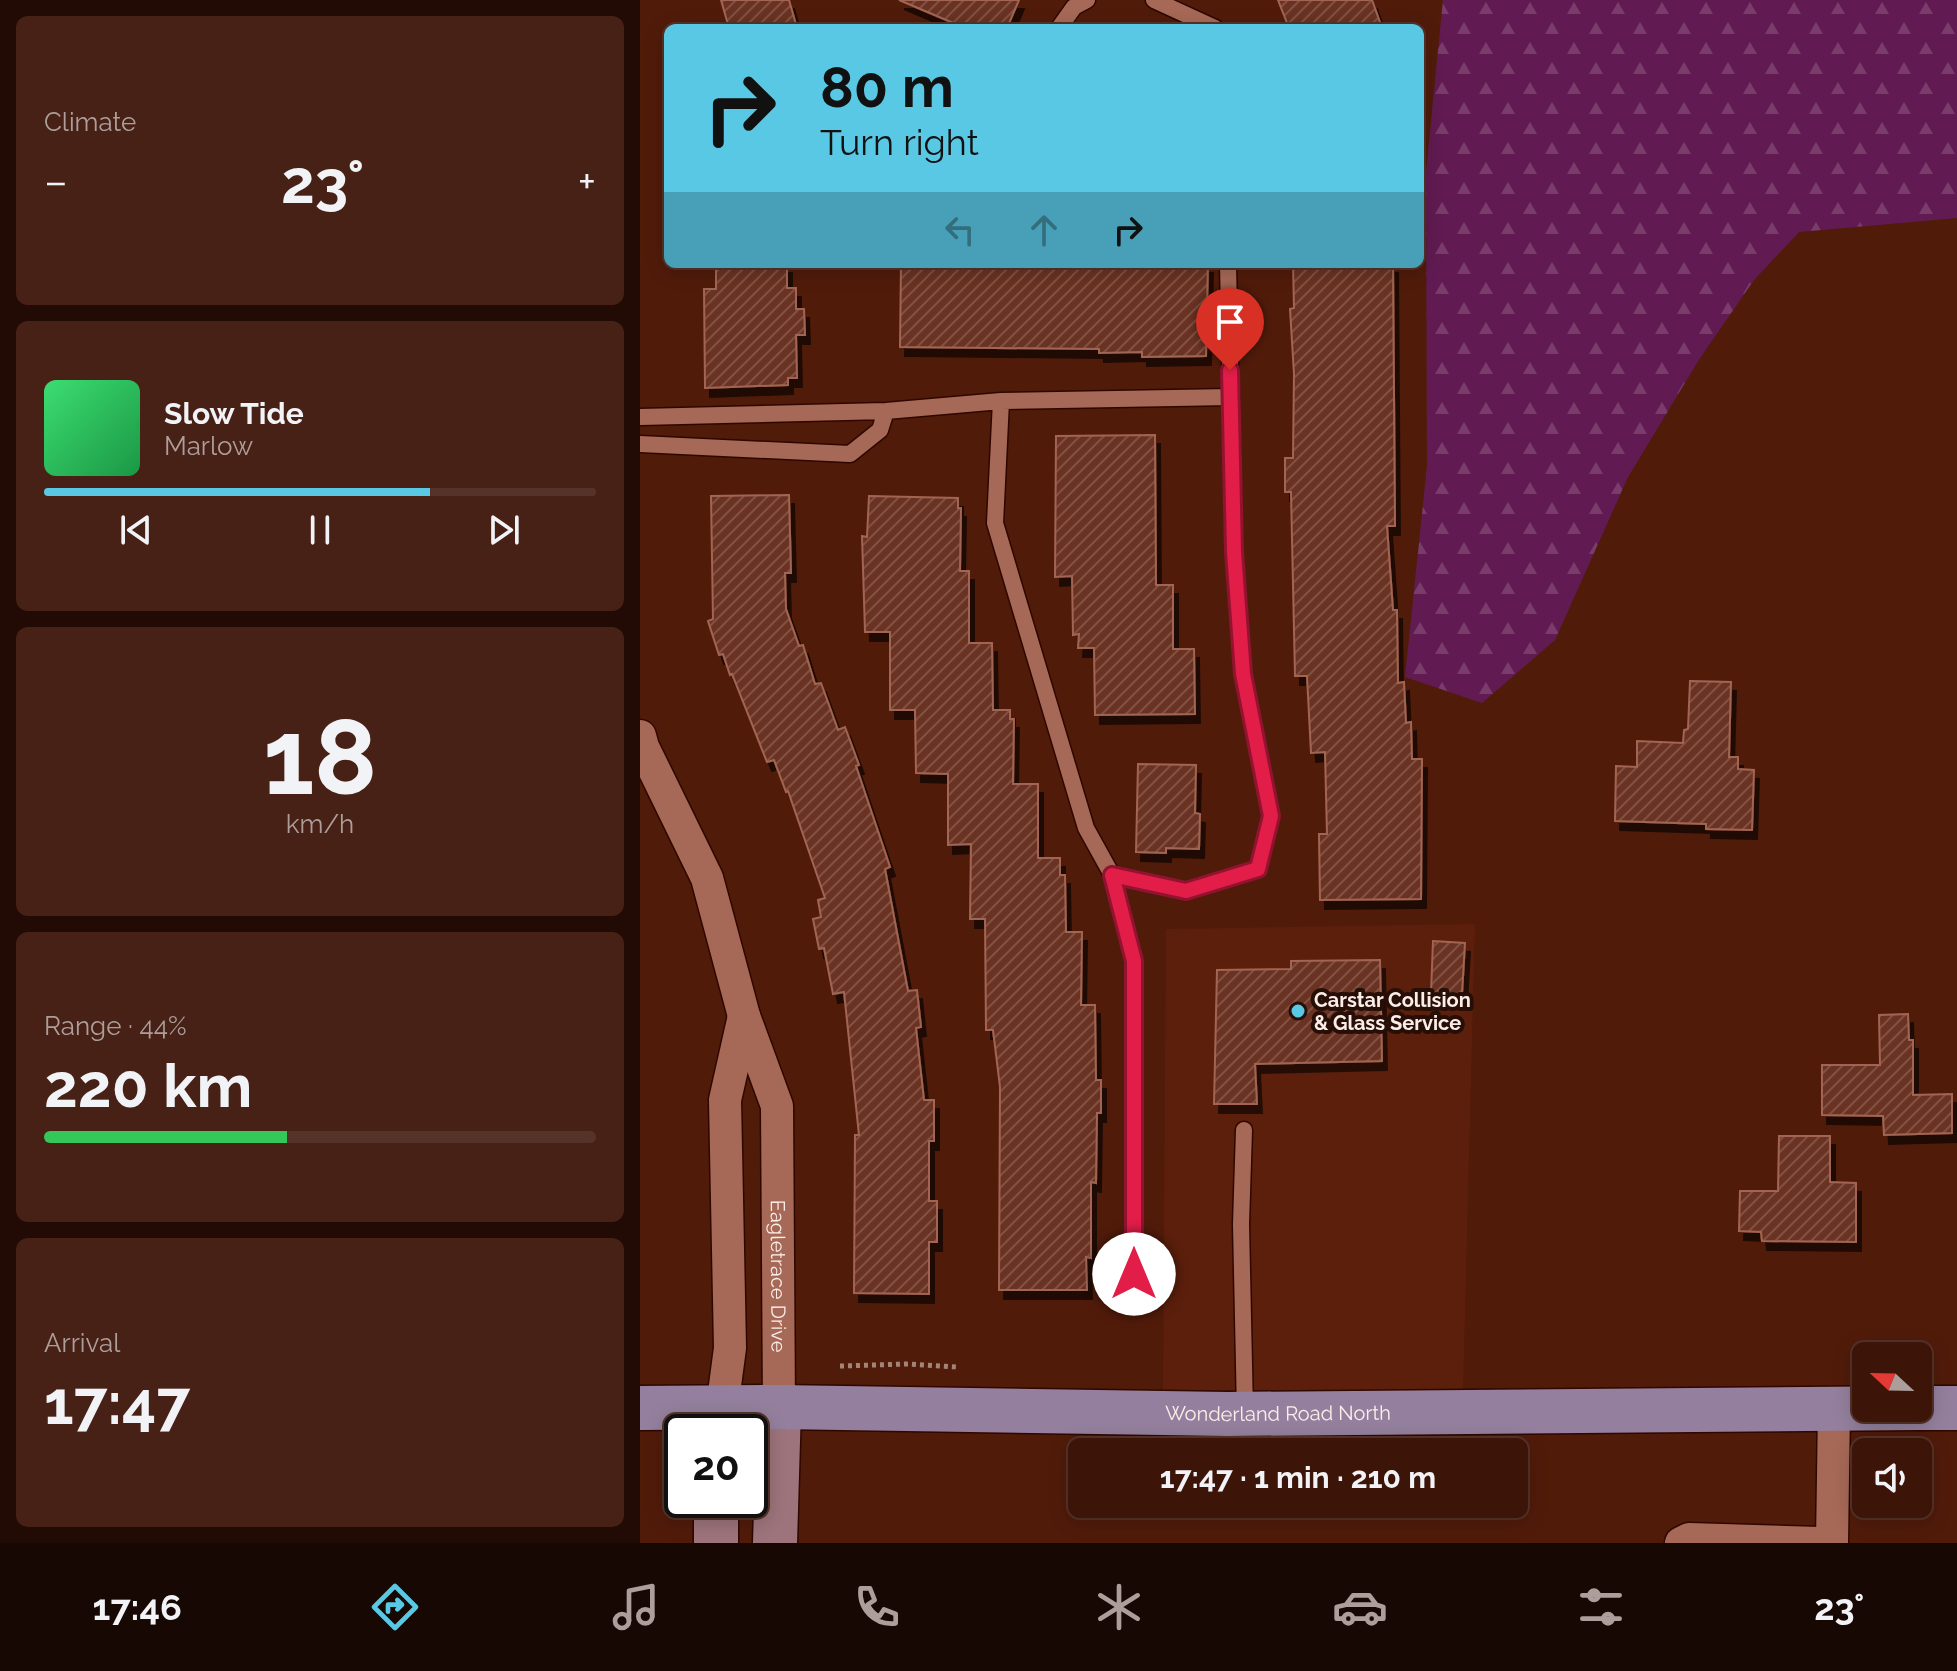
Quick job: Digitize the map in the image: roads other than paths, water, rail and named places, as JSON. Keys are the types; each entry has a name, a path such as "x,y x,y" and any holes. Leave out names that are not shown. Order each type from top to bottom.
{"main road":[{"name":"Wonderland Road North","path":"748,1414 779,1407 1245,1414 1852,1409"},
{"name":"Wonderland Road North","path":"640,1408 680,1414"},
{"name":"Wonderland Road North","path":"1932,1408 1957,1408"}],"street":[{"name":"Eagletrace Drive","path":"640,736 707,878 744,1016 777,1106 779,1407 775,1543"},
{"name":"Eagletrace Drive","path":"722,1414 730,1348 725,1100 744,1016"},
{"path":"1832,1543 1834,1409"},
{"path":"716,1518 716,1543"},
{"path":"1681,1543 1689,1539 1819,1543"}],"lane":[{"path":"1062,24 1074,7 1087,0"},
{"path":"1154,0 1206,24"},
{"path":"1112,875 1186,891 1258,869 1271,816 1243,674 1234,552 1228,268"},
{"path":"640,417 886,411 1001,401 1231,397"},
{"path":"1001,401 995,523 1086,828 1112,875 1134,961 1134,1306"},
{"path":"640,444 850,454 880,430 886,411"},
{"path":"1244,1130 1241,1224 1245,1414"}],"place":[{"name":"Carstar Collision & Glass Service","path":"1298,1011"}]}
